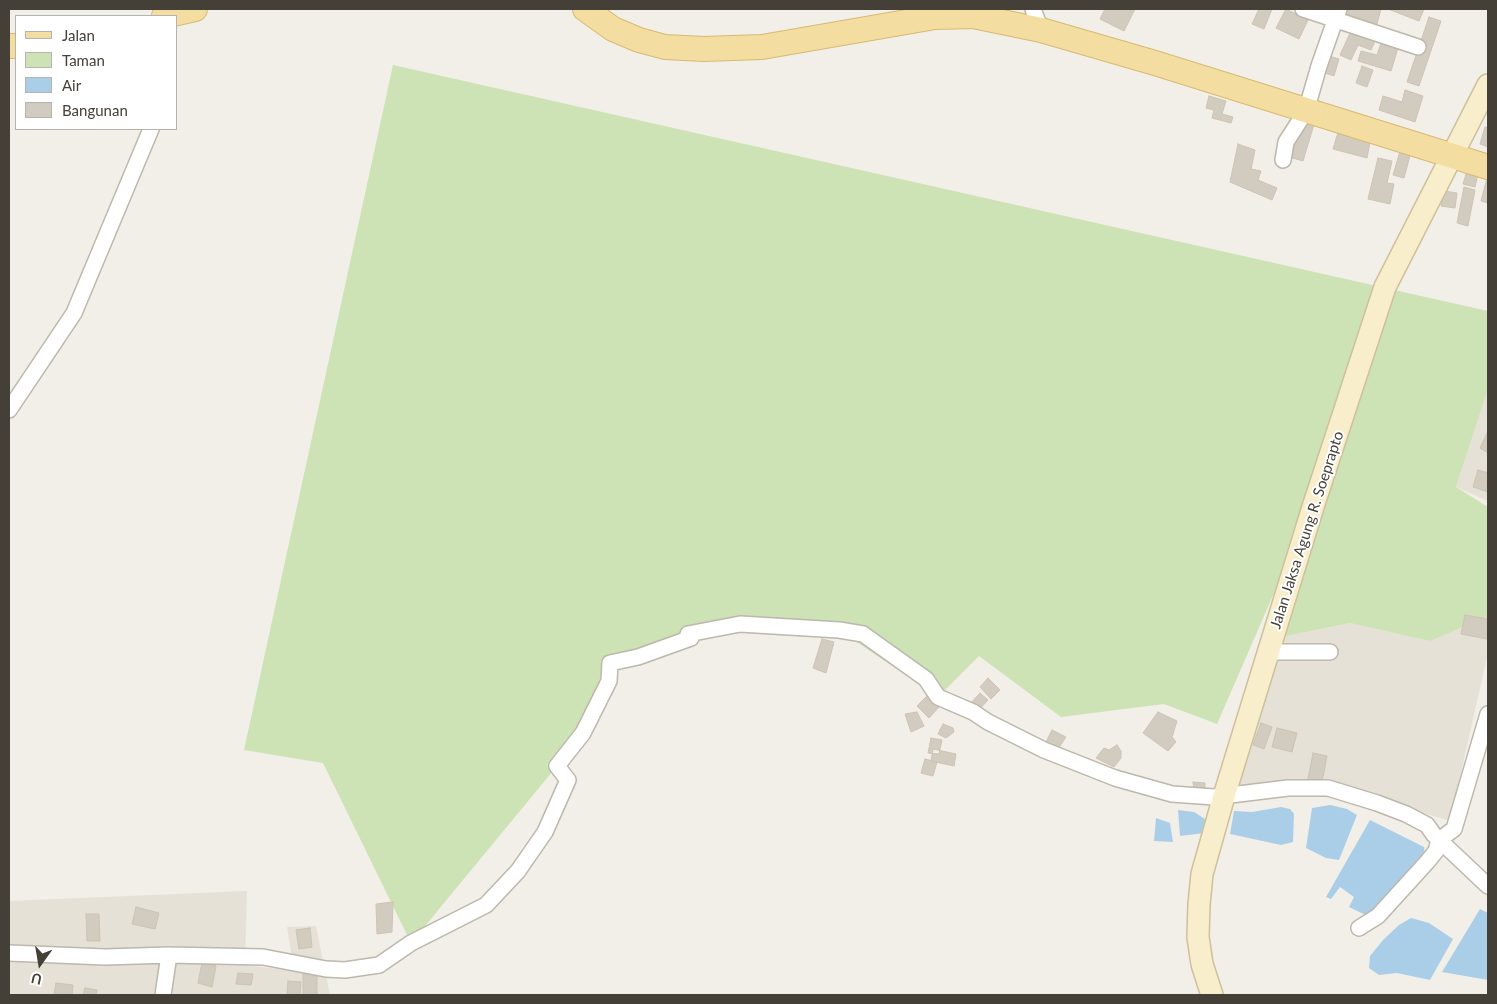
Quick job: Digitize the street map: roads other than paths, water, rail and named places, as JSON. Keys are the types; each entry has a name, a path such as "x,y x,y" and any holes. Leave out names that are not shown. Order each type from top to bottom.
{"main road":[{"path":"170,15 195,9"},
{"path":"585,9 613,29 639,40 665,47 704,49 762,47 955,15 1037,19 1276,99 1306,111 1488,168"}],"street":[{"path":"1303,9 1338,14 1418,46"},
{"path":"1283,160 1286,142 1306,111 1319,66 1338,14"},
{"name":"Jalan Jaksa Agung R. Soeprapto","path":"1212,995 1202,964 1198,937 1199,904 1202,874 1224,796 1384,288 1488,85"},
{"path":"9,410 74,313 151,130"},
{"path":"9,953 105,957 169,954 263,957 335,969 379,965 411,943 486,905 518,871 545,832 568,780 557,766 583,733 609,681 610,663 638,657 691,638 688,634 740,624 839,630 863,634 926,679 938,696 973,712 988,722 1044,750 1116,778 1172,794 1194,797 1224,796 1288,788 1328,788 1406,814 1426,825 1439,840 1488,886"},
{"path":"1268,652 1330,652"},
{"path":"1359,928 1378,916 1428,861 1436,851 1439,840 1454,829 1488,714"},
{"path":"163,995 169,954"}],"water":[{"path":"1330,805 1347,809 1357,815 1339,860 1326,858 1306,848 1312,808"},
{"path":"1281,807 1290,809 1294,814 1293,842 1281,845 1230,834 1234,811 1252,812"},
{"path":"1178,810 1194,812 1208,821 1205,833 1180,836"},
{"path":"1156,818 1170,823 1173,842 1154,841"},
{"path":"1370,820 1424,847 1426,862 1372,918 1349,907 1354,897 1340,887 1331,899 1326,897"},
{"path":"1480,909 1488,913 1488,980 1442,972"},
{"path":"1411,918 1429,923 1453,939 1430,980 1397,973 1379,975 1369,968 1370,956 1399,925"}]}
